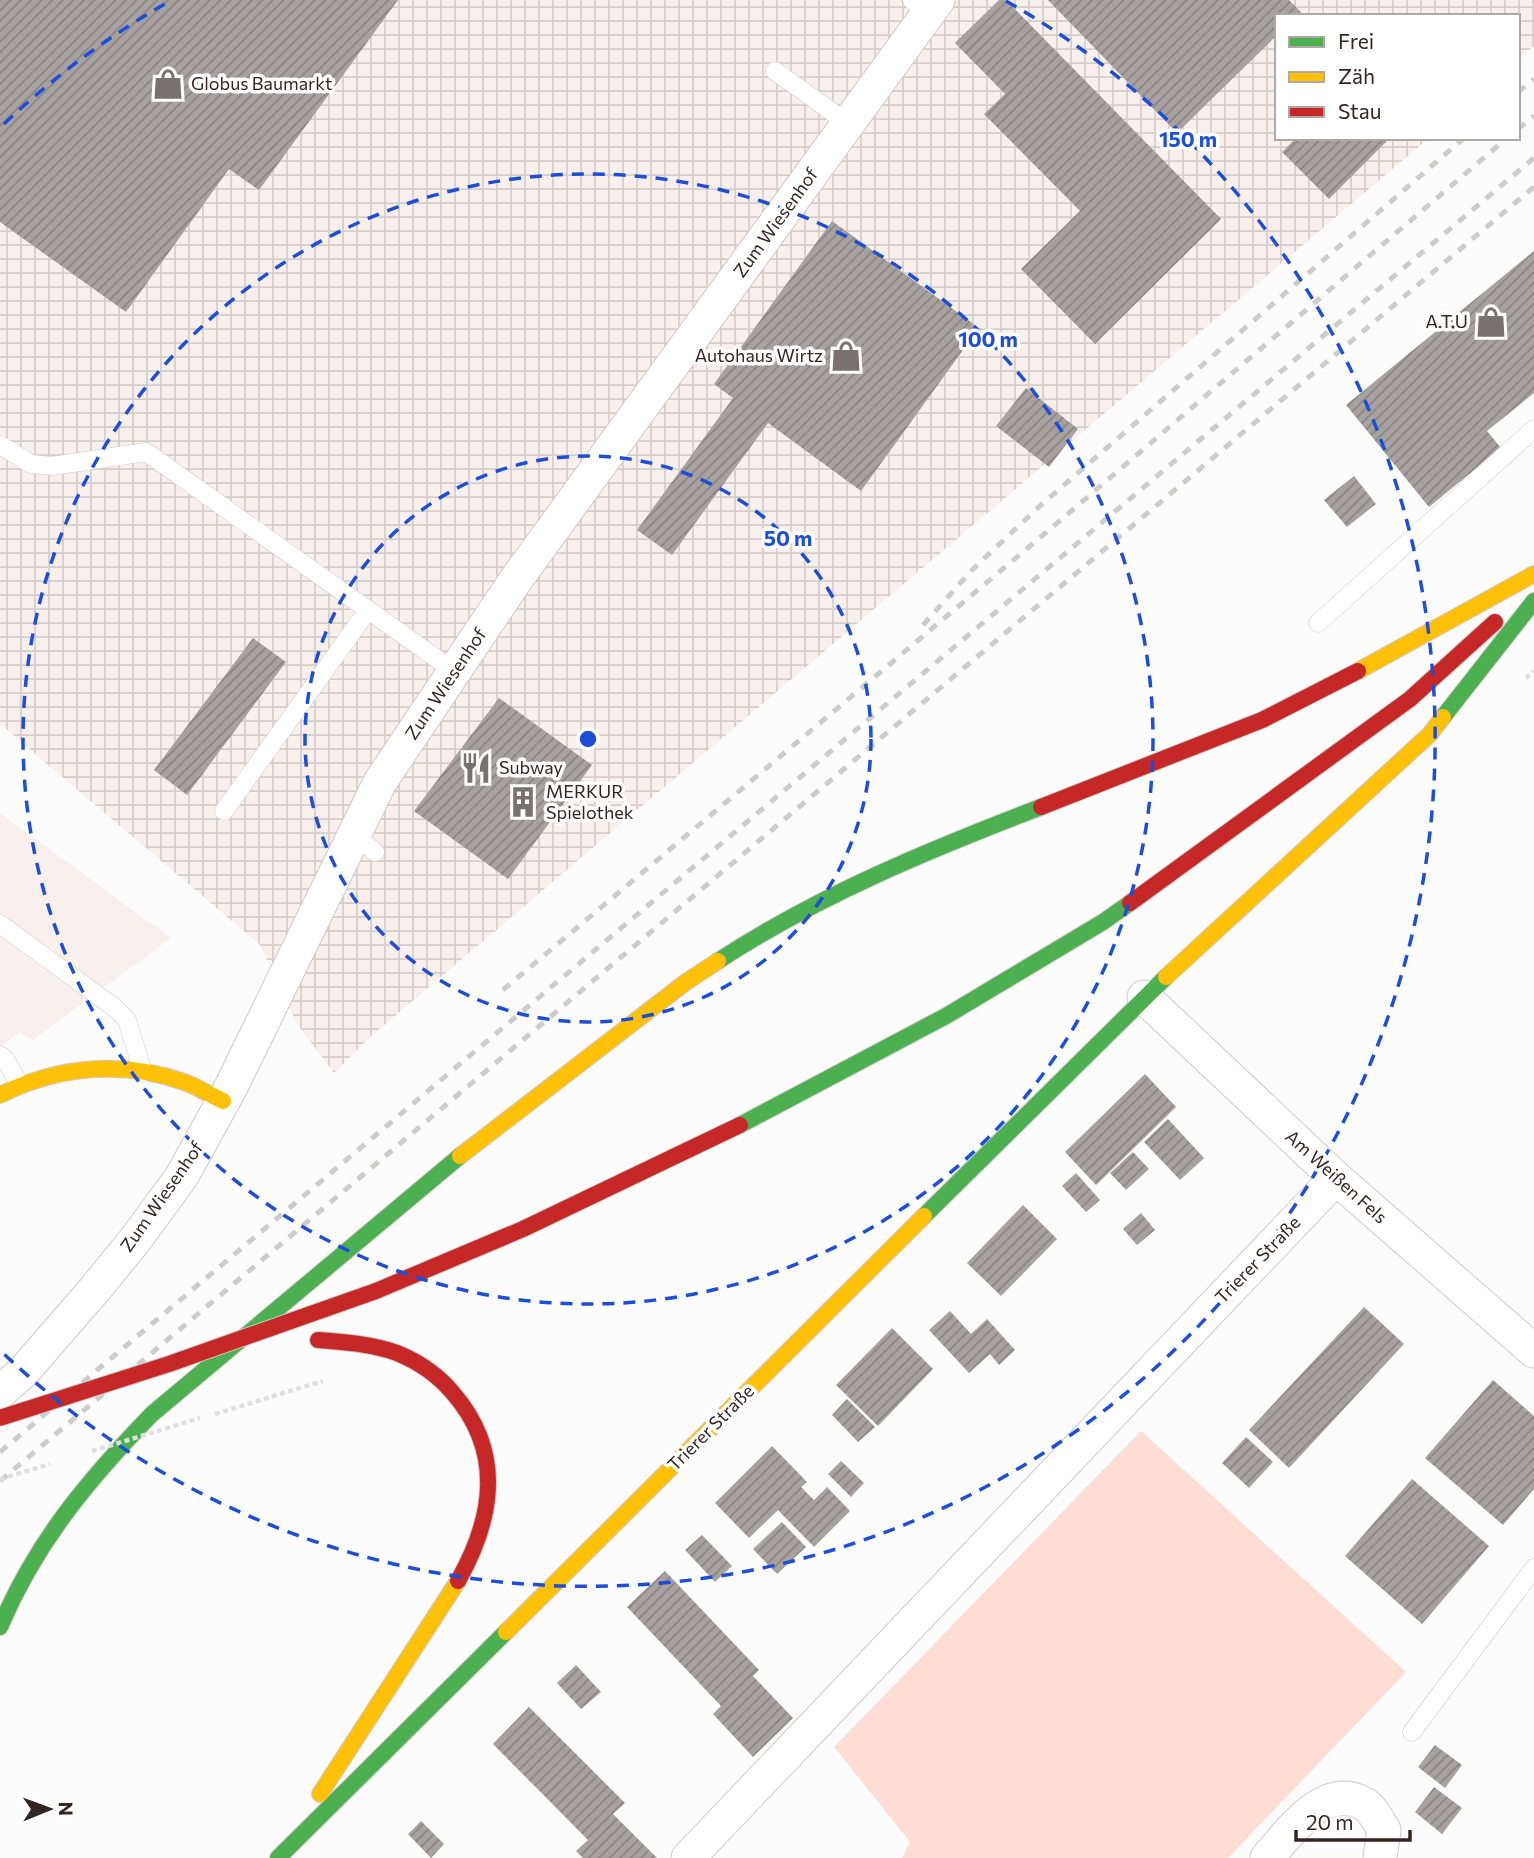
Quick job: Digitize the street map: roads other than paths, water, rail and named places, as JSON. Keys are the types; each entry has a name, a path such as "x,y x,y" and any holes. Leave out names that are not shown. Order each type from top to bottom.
{"main road":[{"path":"0,1627 20,1581 42,1544 111,1455 152,1414 485,1135 686,982 767,929 841,890 943,845 1262,720 1333,685 1534,573"},
{"path":"0,1418 169,1364 376,1291 523,1229 711,1141 935,1022 1092,929 1237,827 1410,699 1534,587"},
{"name":"Trierer Straße","path":"278,1858 1144,997 1430,734 1534,601"},
{"path":"0,1094 20,1084 73,1070 104,1068 143,1072 184,1082 223,1101"},
{"path":"278,1858 444,1605 475,1550 486,1510 487,1464 474,1421 455,1395 425,1367 390,1351 359,1343 312,1341"},
{"path":"169,1364 274,1345"}],"street":[{"name":"Zum Wiesenhof","path":"0,1392 23,1372 135,1240 181,1175 365,844 380,782 522,570 849,124 926,4"},
{"name":"Am Weißen Fels","path":"1144,997 1336,1178 1534,1351"},
{"name":"Trierer Straße","path":"688,1858 1336,1178"},
{"path":"1267,1858 1293,1828 1322,1803 1343,1796 1366,1804 1384,1830 1381,1856"}],"lane":[{"path":"775,71 849,124"},
{"path":"1318,623 1534,429"},
{"path":"0,445 31,464 52,466 146,452 454,671"},
{"path":"224,811 369,610"},
{"path":"0,924 115,1008 127,1020 143,1072"},
{"path":"0,1055 20,1084"},
{"path":"1412,1732 1534,1568"}],"railway":[{"path":"1520,90 1534,79"},
{"path":"1520,127 1534,116"},
{"path":"923,625 972,570 1041,505 1462,140"},
{"path":"503,990 1049,530 1505,140"},
{"path":"0,1452 1534,158"},
{"path":"0,1481 1534,187"}],"place":[{"name":"Globus Baumarkt","path":"168,84"},
{"name":"A.T.U","path":"1491,322"},
{"name":"Autohaus Wirtz","path":"846,356"},
{"name":"Subway","path":"476,768"},
{"name":"MERKUR Spielothek","path":"523,802"}]}
